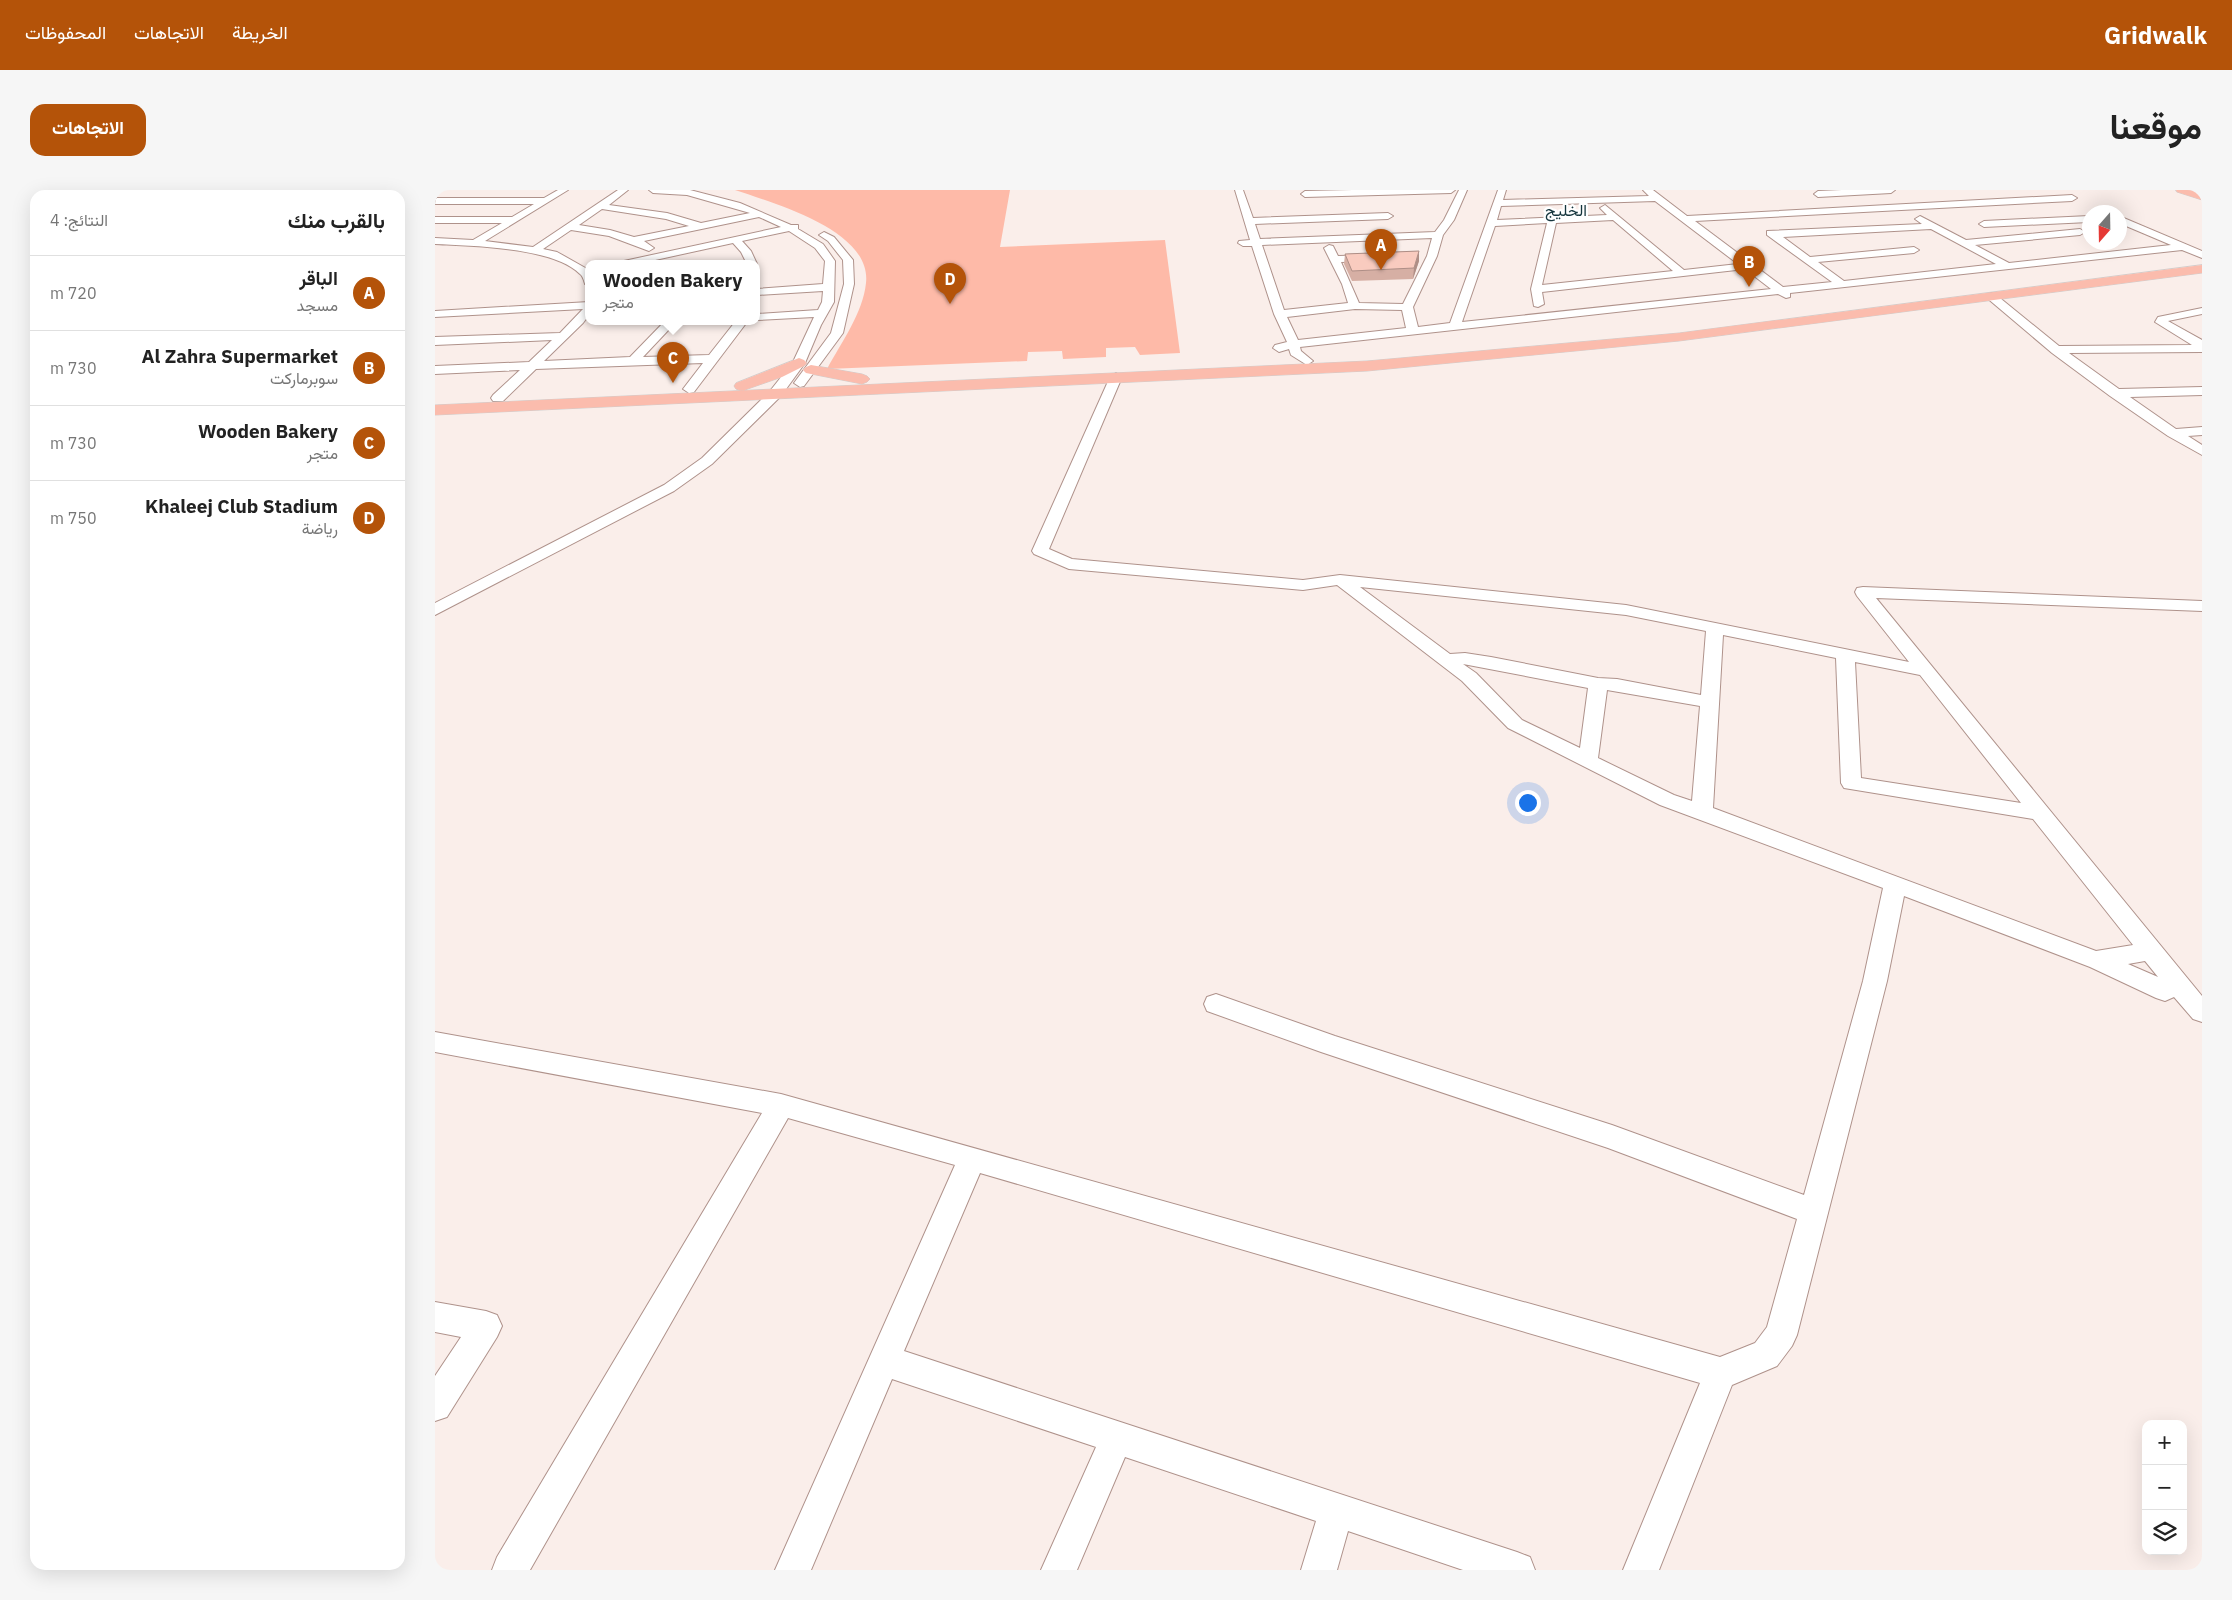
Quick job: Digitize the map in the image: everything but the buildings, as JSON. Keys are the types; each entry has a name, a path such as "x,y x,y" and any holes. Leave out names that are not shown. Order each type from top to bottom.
{"main road":[{"path":"2181,190 2202,196"},
{"path":"435,410 1307,361 1662,333 2202,262"},
{"path":"435,401 689,389 819,392 1377,366 1679,337 2202,269"},
{"path":"731,389 805,367 888,384"},
{"path":"768,414 795,398 819,392"}],"street":[{"path":"435,200 450,190"},
{"path":"475,243 564,190"},
{"path":"535,250 624,190"},
{"path":"653,190 705,190"},
{"path":"435,624 661,504 704,478 752,433 785,390 837,333 849,284 848,260 831,239 806,224 718,190"},
{"path":"1239,190 1280,314 1294,344 1295,352 1307,361"},
{"path":"1248,221 1309,203 1394,204 1451,190"},
{"path":"1413,332 1407,306 1427,256 1449,220 1463,190"},
{"path":"1455,327 1489,223 1502,190"},
{"path":"1647,190 1784,294"},
{"path":"1816,192 1891,190"},
{"path":"1685,219 1898,207 2076,200 2054,190"},
{"path":"435,610 669,488 707,461 785,390 805,367 822,313 828,302 830,261 819,246 790,228 760,214 685,191"},
{"path":"1816,192 1842,210"},
{"path":"1497,203 1657,198"},
{"path":"435,200 545,201"},
{"path":"1597,201 1682,273"},
{"path":"1309,203 1394,204"},
{"path":"1379,236 1394,204"},
{"path":"1945,205 1961,212"},
{"path":"599,206 667,216 700,226"},
{"path":"1898,207 2007,266"},
{"path":"635,240 760,214"},
{"path":"1746,216 1843,284"},
{"path":"1489,223 1616,217"},
{"path":"2013,238 1980,222 2082,219"},
{"path":"435,220 514,220"},
{"path":"2054,220 2082,233"},
{"path":"1540,317 1536,289 1552,221"},
{"path":"2127,222 2202,255"},
{"path":"642,260 806,224"},
{"path":"1773,235 1933,226"},
{"path":"569,227 595,229 635,240 666,260"},
{"path":"1809,260 1918,252 1879,229"},
{"path":"1963,243 2082,234"},
{"path":"1243,242 1439,235"},
{"path":"1324,239 1347,284 1355,306"},
{"path":"735,240 746,251 750,260"},
{"path":"435,241 475,243 535,250 553,254 585,274"},
{"path":"1323,342 1338,345 1784,294 1843,284 2183,247"},
{"path":"1271,363 1277,344 1323,342 1540,317 2165,255 2167,249"},
{"path":"2120,250 2126,253"},
{"path":"1334,259 1383,258"},
{"path":"1937,263 1952,272"},
{"path":"1536,289 1746,266"},
{"path":"760,292 829,287"},
{"path":"1991,296 2060,353 2202,452"},
{"path":"435,314 585,306"},
{"path":"1280,314 1355,306 1407,306"},
{"path":"2202,311 2162,319 2161,322 2202,347"},
{"path":"498,398 564,336 585,312"},
{"path":"760,317 822,313"},
{"path":"633,361 667,325"},
{"path":"689,389 739,325"},
{"path":"435,341 564,336"},
{"path":"2060,353 2202,347"},
{"path":"2060,353 2202,353"},
{"path":"435,370 713,359"},
{"path":"1117,377 1040,551 1069,564 1303,585 1339,580 1626,610 1927,671"},
{"path":"2115,393 2202,391"},
{"path":"2173,433 2202,430"},
{"path":"1339,580 1469,676 1515,724 1588,761 1667,800 2115,967 2165,992"},
{"path":"2202,606 1863,592 2202,1012"},
{"path":"1703,812 1715,628"},
{"path":"1845,654 1851,783 2040,813"},
{"path":"1447,660 1465,658 1491,662 1598,684 1617,685 1710,702"},
{"path":"1588,761 1598,684"},
{"path":"435,1042 781,1105 1720,1372 1766,1355 1781,1335 1875,981 1895,884"},
{"path":"2095,960 2151,951"},
{"path":"1216,1004 1330,1045 1612,1136 1814,1212"},
{"path":"511,1570 781,1105"},
{"path":"793,1570 972,1158"},
{"path":"435,1318 485,1326 435,1404"},
{"path":"884,1360 1517,1570"},
{"path":"1641,1570 1720,1372"},
{"path":"1059,1570 1117,1437"},
{"path":"1319,1570 1337,1510"}],"shaded area":[{"path":"735,190 1010,190 1000,247 1165,240 1180,353 1140,355 1135,347 1106,348 1106,357 1063,359 1062,351 1028,352 1027,361 827,369 851,328 861,305 866,283 864,264 853,248 837,234 817,222 795,211"}],"place":[{"name":"الباقر","path":"1381,270"},
{"name":"Al Zahra Supermarket","path":"1749,287"},
{"name":"Khaleej Club Stadium","path":"950,304"},
{"name":"Wooden Bakery","path":"673,383"}],"district":[{"name":"الخليج","path":"1566,210"}]}
